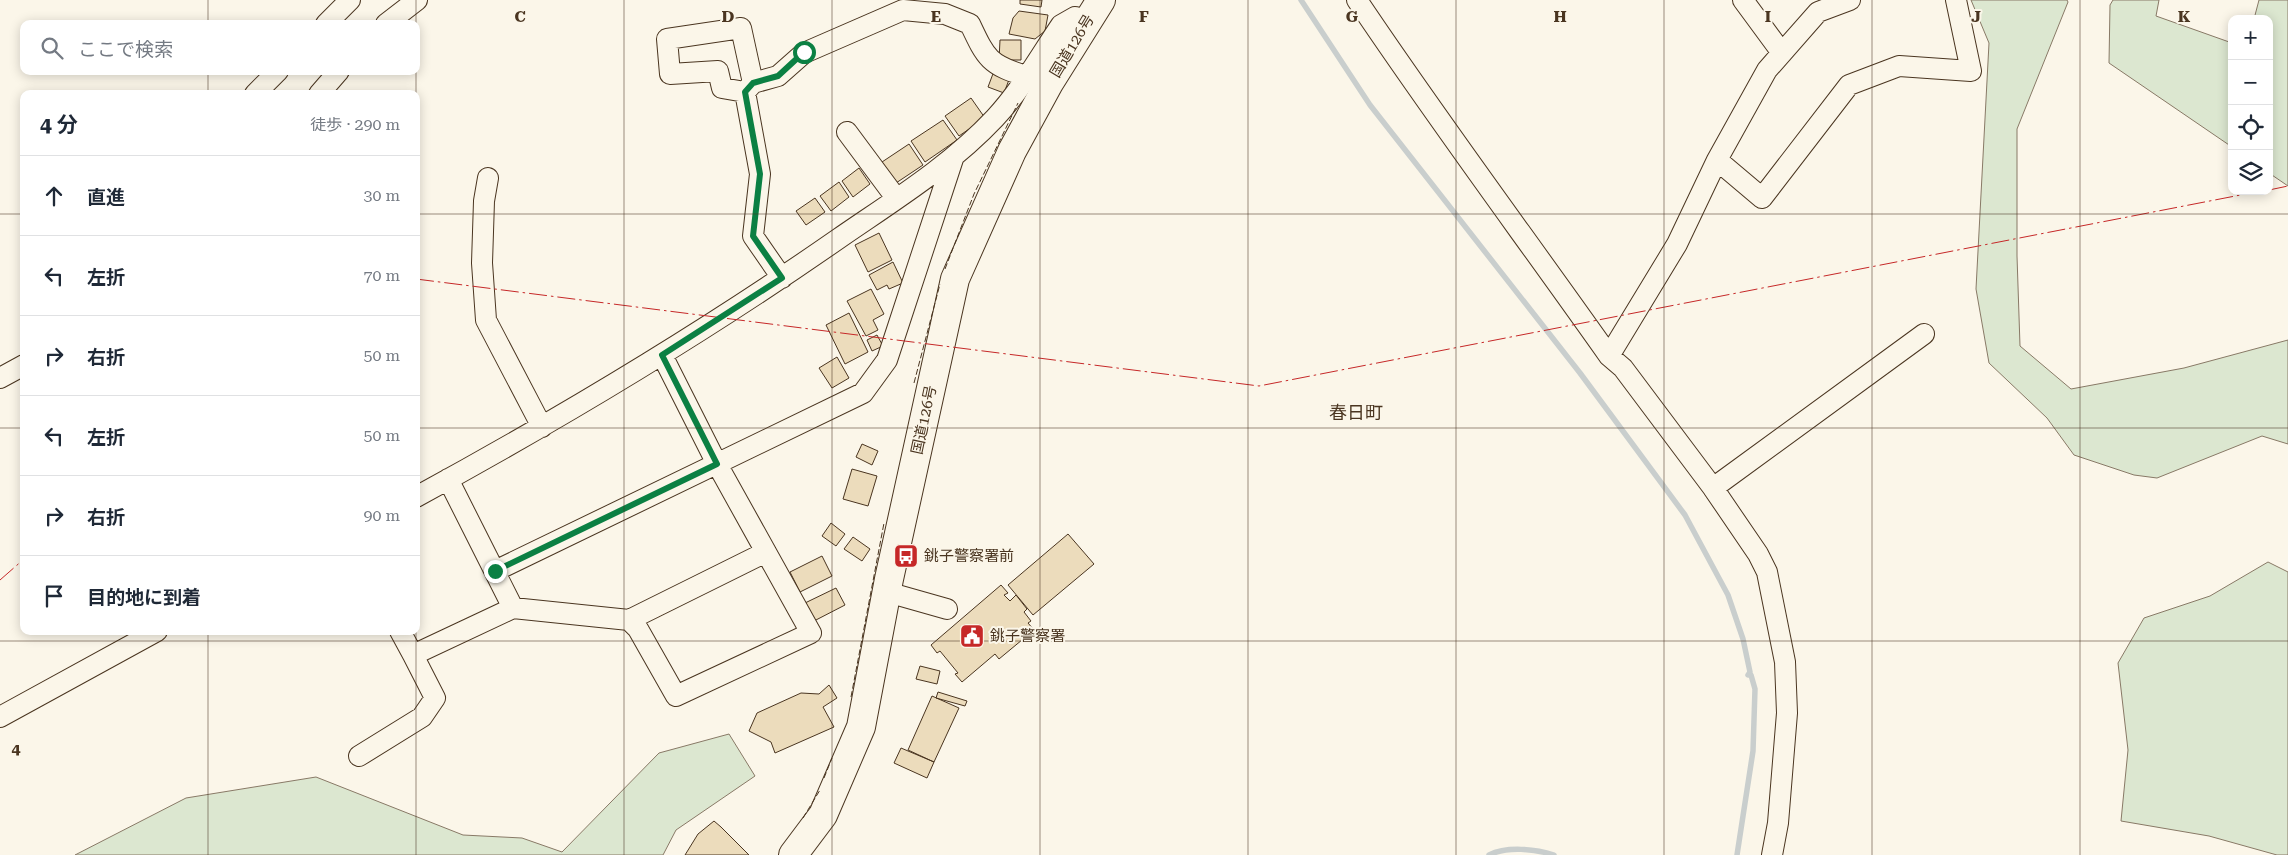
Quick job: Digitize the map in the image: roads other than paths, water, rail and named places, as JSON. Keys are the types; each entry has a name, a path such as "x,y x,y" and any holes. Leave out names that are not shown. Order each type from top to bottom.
{"highway":[{"name":"国道126号","path":"793,855 823,815 861,727 887,592 955,279 1012,151 1094,10"}],"street":[{"path":"330,20 350,0"},
{"path":"391,20 417,0"},
{"path":"1357,0 1429,107 1525,236 1609,356 1623,368 1713,488 1767,572 1785,662 1787,713 1784,762 1772,855"},
{"path":"1743,0 1782,53"},
{"path":"1609,356 1676,244 1717,160 1767,70 1818,12 1850,0"},
{"path":"1717,160 1762,198 1849,86 1899,66 1971,71 1956,0"},
{"path":"782,278 753,236 760,174 749,88 741,28 667,39 670,74 718,71 722,88 749,88 778,76 804,52 903,10 945,14 970,24 986,56 1008,71 1026,76"},
{"path":"420,495 542,427 662,355 782,278 953,159 996,116 1061,25 1094,10"},
{"path":"259,90 274,75"},
{"path":"322,90 335,75"},
{"path":"847,132 896,198"},
{"path":"495,571 862,393 887,360 953,159"},
{"path":"488,178 484,201 482,262 486,320 542,427"},
{"path":"1713,488 1924,334"},
{"path":"629,620 638,629 676,696 811,633 717,464 662,355"},
{"path":"0,378 20,367"},
{"path":"448,479 514,608"},
{"path":"412,656 514,608 629,620 766,552"},
{"path":"887,592 947,609"},
{"path":"0,717 150,635"},
{"path":"358,756 422,718 435,698 402,635"}],"waterway":[{"path":"1301,0 1370,105 1580,373 1685,515 1728,595 1743,639 1750,672 1748,675 1751,675 1755,689 1753,751 1737,855"},
{"path":"1489,855 1512,849 1538,851 1554,855"}],"place":[{"name":"銚子警察署前","path":"906,556"},
{"name":"銚子警察署","path":"972,636"}],"district":[{"name":"春日町","path":"1356,413"}]}
